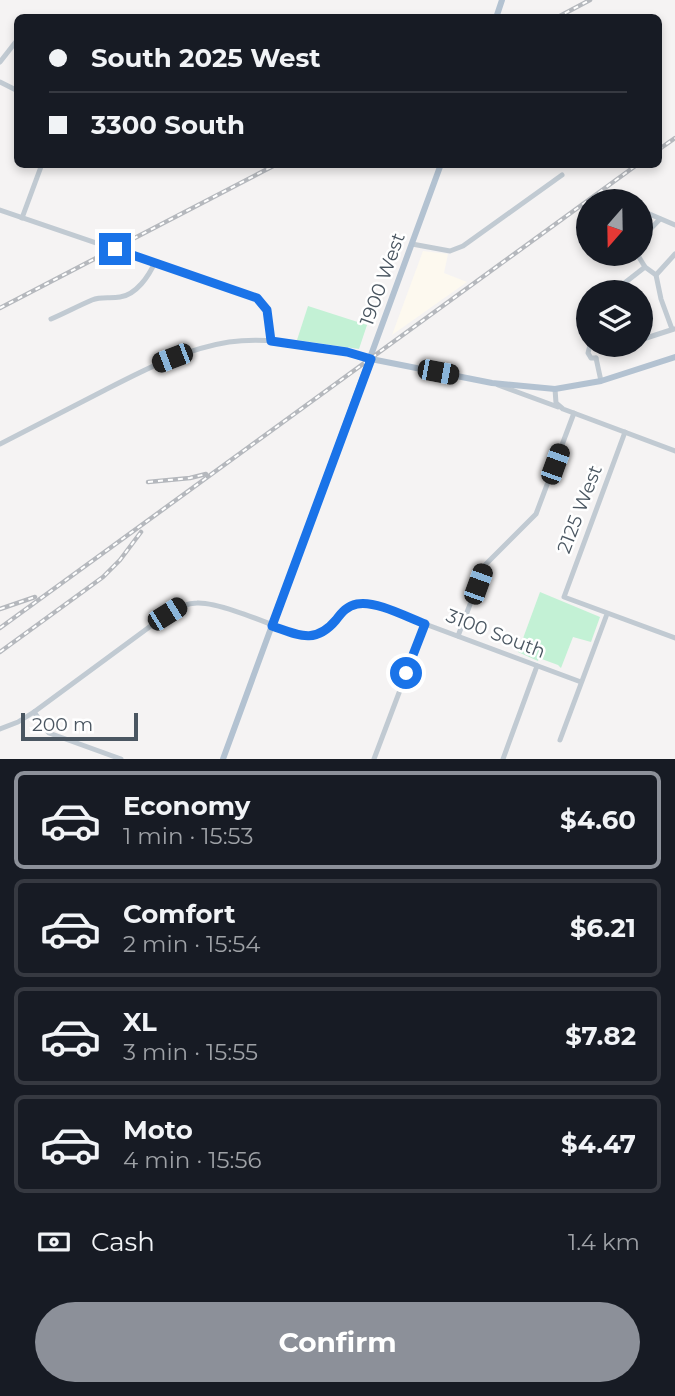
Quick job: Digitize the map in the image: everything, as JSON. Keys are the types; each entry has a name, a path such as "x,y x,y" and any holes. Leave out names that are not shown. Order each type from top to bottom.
{"main road":[{"name":"1900 West","path":"223,759 440,168"},
{"path":"371,359 492,383 555,389 601,381 675,356"}],"street":[{"path":"0,62 14,43"},
{"path":"22,218 41,168"},
{"path":"412,244 450,251 463,246 562,175"},
{"path":"0,210 257,298 267,310 271,341"},
{"path":"653,216 675,225"},
{"path":"653,226 660,219"},
{"path":"656,275 675,254"},
{"path":"51,319 94,299 120,297 130,293 150,274 155,262"},
{"path":"628,280 645,267 656,275 661,299 673,329 653,336"},
{"path":"0,444 155,365 185,353 230,342 271,341 347,352 371,359"},
{"path":"596,358 601,381"},
{"path":"492,383 675,451"},
{"path":"555,389 556,402 563,409"},
{"path":"458,636 485,565 536,514 574,413"},
{"name":"2125 West","path":"607,614 564,597 625,432"},
{"path":"0,729 34,712 179,606 212,603 272,626"},
{"name":"3100 South","path":"272,626 301,636 316,635 329,628 344,609 358,603 374,605 581,682"},
{"path":"559,740 607,614 675,638"},
{"path":"374,759 425,624"},
{"path":"503,759 537,666"},
{"path":"34,712 50,733 121,759"}],"shaded area":[{"path":"423,251 448,254 444,273 467,282 392,335"}],"green space":[{"path":"308,306 367,325 359,349 297,340"},
{"path":"540,592 600,617 591,642 573,637 561,668 518,652"}],"railway":[{"path":"564,14 590,0"},
{"path":"662,147 675,138"},
{"path":"0,308 269,168"},
{"path":"0,628 632,168"},
{"path":"148,482 206,474"},
{"path":"0,652 103,577 141,532"},
{"path":"0,609 35,597"}],"route":[{"path":"115,249 257,298 267,310 271,341 347,352 371,359 272,626 301,636 316,635 329,628 344,609 358,603 395,612 425,624 406,673"}]}
